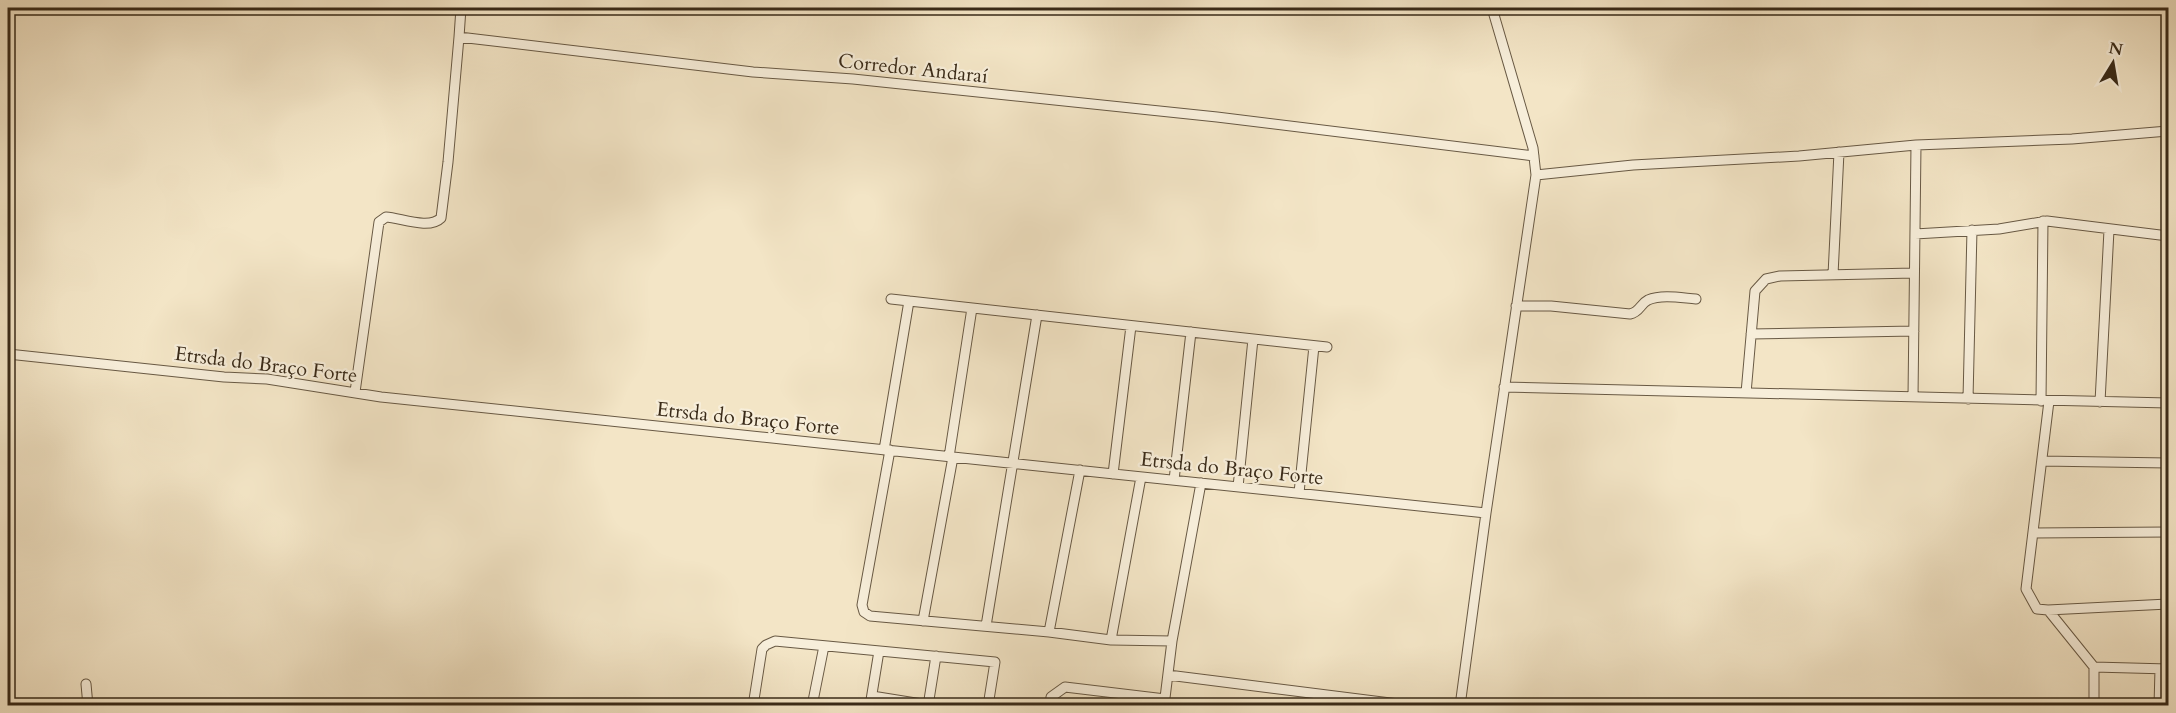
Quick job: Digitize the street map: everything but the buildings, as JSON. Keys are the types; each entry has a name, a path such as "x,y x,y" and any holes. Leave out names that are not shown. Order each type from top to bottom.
{"street":[{"path":"355,392 379,222 386,217 425,223 437,222 441,218 461,8"},
{"path":"1460,705 1536,175 1534,156 1492,8"},
{"name":"Corredor Andaraí","path":"459,37 753,72 853,79 1392,137 1534,156"},
{"path":"1536,175 1916,145 2072,139 2169,131"},
{"path":"1913,397 1916,145"},
{"path":"1833,275 1839,152"},
{"path":"1915,234 1999,229 2043,221 2169,236"},
{"path":"2043,221 2045,401 2042,461 2026,589 2037,609 2169,604"},
{"path":"1968,399 1972,230"},
{"path":"2100,402 2109,230"},
{"path":"1746,393 1755,291 1766,279 1780,276 1914,273"},
{"path":"891,299 1327,348"},
{"path":"1516,306 1551,306 1630,314 1638,311 1644,303 1653,299 1696,299"},
{"path":"909,301 862,605 864,612 870,616 1049,632 1111,640 1172,641"},
{"path":"923,621 951,457 972,308"},
{"path":"986,626 1037,315"},
{"path":"1113,474 1131,326"},
{"path":"1751,334 1914,331"},
{"path":"1174,480 1191,332"},
{"path":"1238,487 1253,339"},
{"path":"1299,493 1314,346"},
{"name":"Etrsda do Braço Forte","path":"8,354 224,377 267,379 381,397 1486,513"},
{"path":"1504,387 2169,403"},
{"path":"2042,461 2169,463"},
{"path":"1049,632 1080,470"},
{"path":"1111,640 1141,477"},
{"path":"1050,705 1051,697 1065,687 1164,702 1172,641 1201,483"},
{"path":"2033,533 2169,531"},
{"path":"2048,610 2094,667 2094,705"},
{"path":"753,705 762,649 775,641 995,662 988,705"},
{"path":"812,705 824,646"},
{"path":"879,651 871,701 928,705 936,656"},
{"path":"2094,667 2164,669 2159,705"},
{"path":"1168,675 1414,705"},
{"path":"86,684 88,705"}]}
